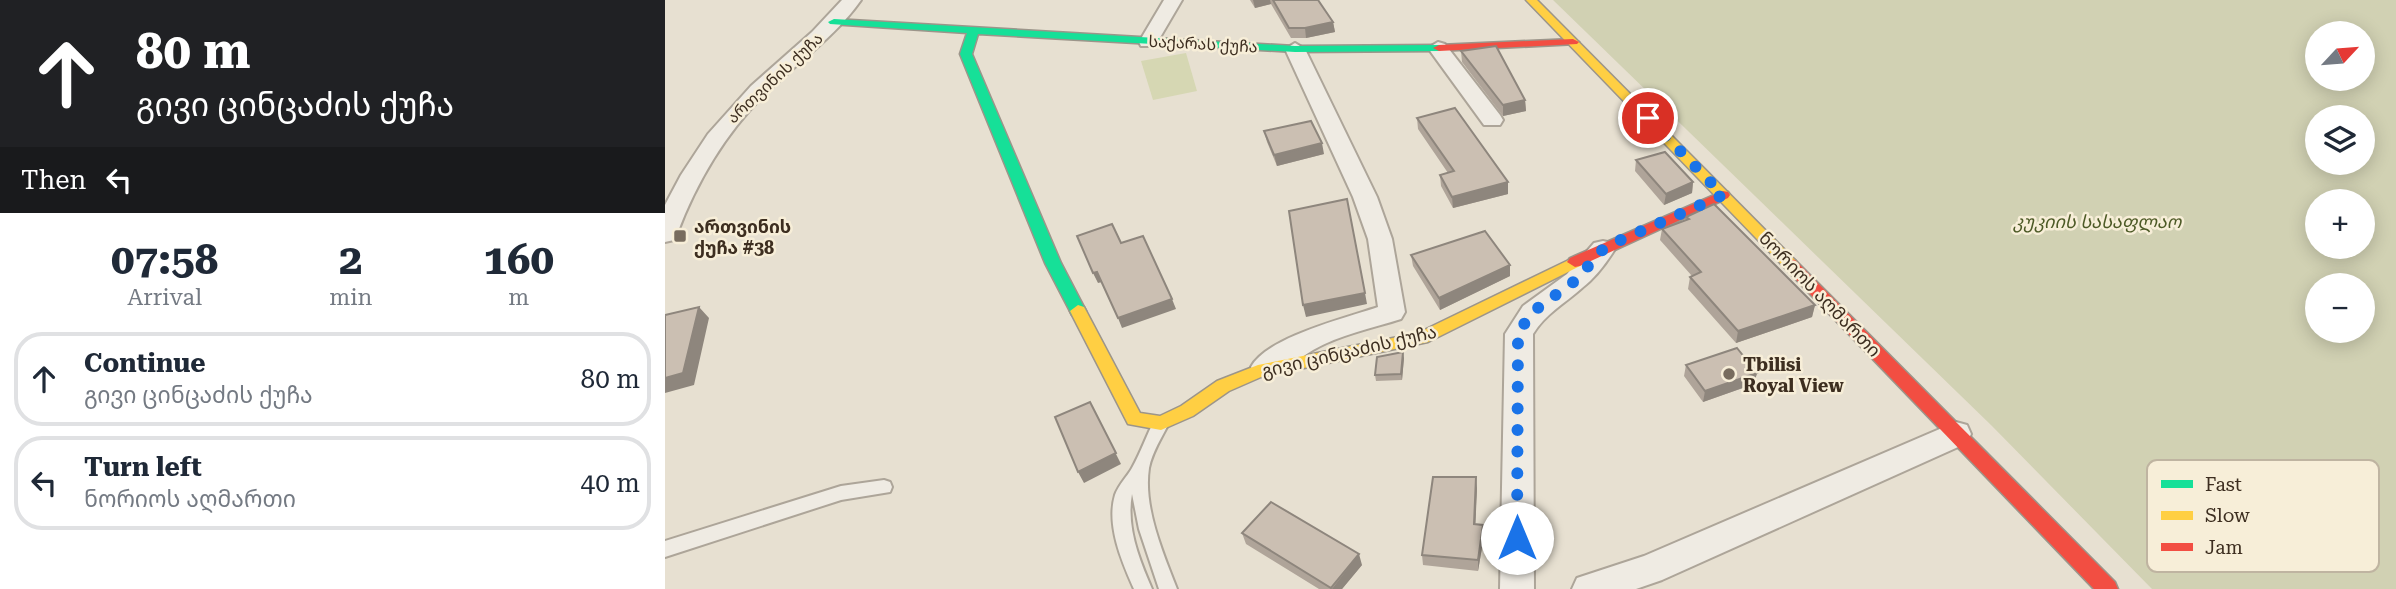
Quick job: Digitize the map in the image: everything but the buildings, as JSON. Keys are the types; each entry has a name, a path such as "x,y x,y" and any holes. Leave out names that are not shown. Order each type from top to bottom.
{"street":[{"name":"ართვინის ქუჩა","path":"665,234 700,160 726,124 758,90 834,22 852,0"},
{"path":"1148,42 1173,0"},
{"name":"ნორიოს აღმართი","path":"1531,0 2108,589"},
{"name":"საქარას ქუჩა","path":"834,22 1295,49 1438,48 1573,42"},
{"path":"974,30 966,54 1053,263 1134,419 1161,423"},
{"path":"1438,48 1492,120"},
{"path":"1258,371 1306,341 1392,312 1380,239 1365,197 1295,49"},
{"name":"გივი ცინცაძის ქუჩა","path":"1161,423 1187,411 1223,386 1258,371 1422,338 1453,325 1605,247 1723,195"},
{"path":"1517,589 1518,334 1531,313 1576,280 1605,247"},
{"path":"1589,589 1650,569 1956,435"}],"lane":[{"path":"1143,589 1134,570 1123,526 1123,496 1141,468 1161,423"},
{"path":"1141,468 1150,540 1168,589"},
{"path":"665,549 841,492 884,487"}],"green space":[{"name":"კუკიის სასაფლაო","path":"1553,0 2396,0 2396,589 2152,589 1992,426"},
{"path":"1186,53 1197,91 1153,100 1141,61"}],"traffic: fast":[{"path":"834,22 1295,49 1439,48"},
{"path":"974,30 966,54 1053,263 1078,311"}],"traffic: slow":[{"path":"1531,0 1790,264"},
{"path":"1078,311 1134,419 1161,423 1187,411 1223,386 1258,371 1422,338 1575,262"}],"traffic: jam":[{"path":"1439,48 1573,42"},
{"path":"1575,262 1723,195"},
{"path":"1790,264 2108,589"}],"place":[{"name":"ართვინის ქუჩა #38","path":"680,236"},
{"name":"Tbilisi Royal View","path":"1729,374"}],"route":[{"path":"1517,538 1518,334 1531,313 1576,280 1605,247 1723,195 1648,118"}]}
